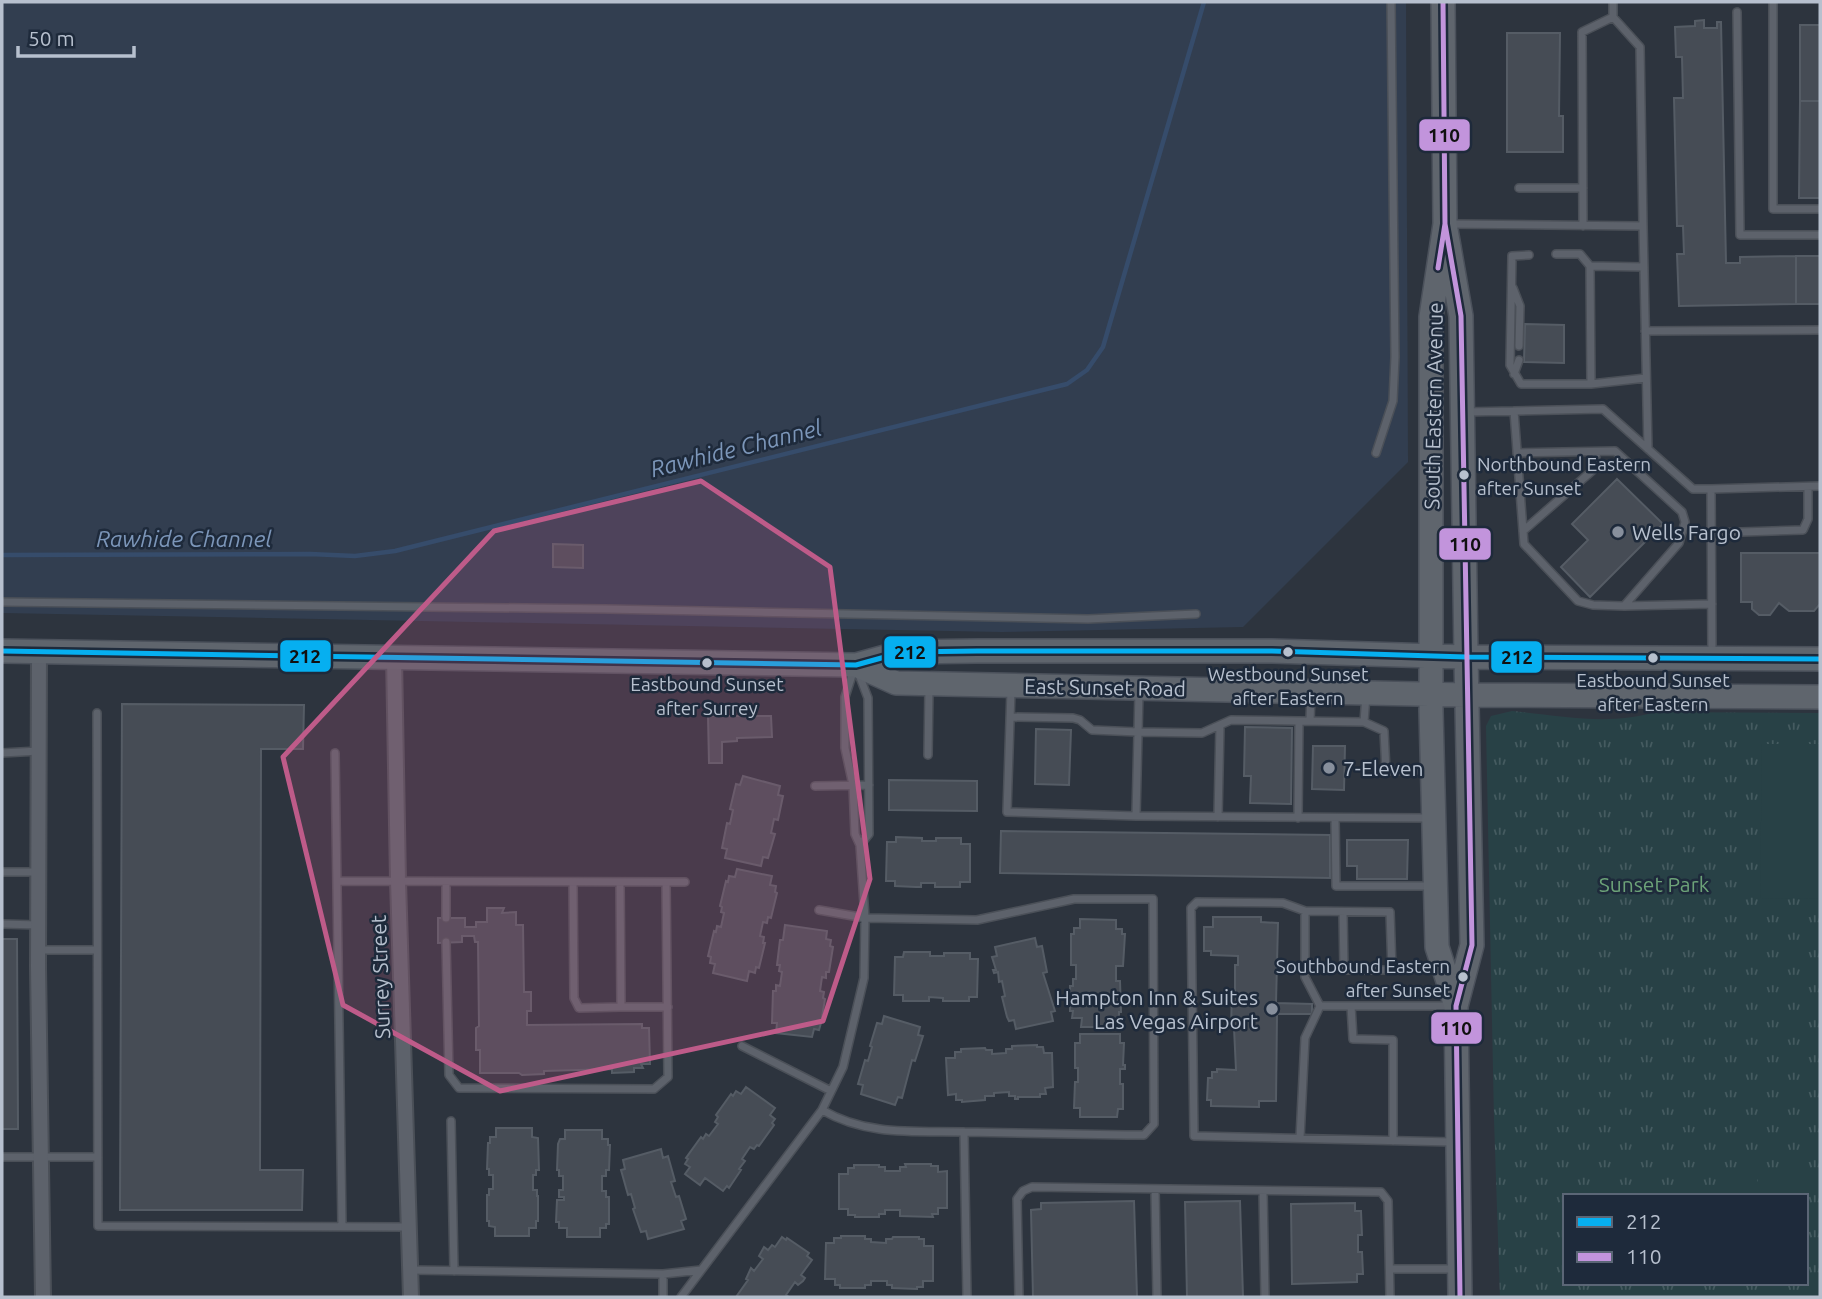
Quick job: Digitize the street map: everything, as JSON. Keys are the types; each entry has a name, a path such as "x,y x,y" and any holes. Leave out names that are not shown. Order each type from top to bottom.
{"main road":[{"name":"South Eastern Avenue","path":"1443,2 1445,224 1431,317 1431,694 1437,947 1456,1006"},
{"name":"South Eastern Avenue","path":"1445,224 1461,316 1472,945 1456,1006 1460,1297"},
{"name":"East Sunset Road","path":"2,651 856,665 903,652 1272,651 1465,657 1820,659"},
{"name":"East Sunset Road","path":"856,665 896,683 1466,695 1820,697"}],"street":[{"path":"38,651 37,950 43,1297"},
{"name":"Surrey Street","path":"394,656 411,1297"}],"lane":[{"path":"1376,453 1393,401 1395,357 1391,2"},
{"path":"1613,2 1613,18 1640,47 1648,449"},
{"path":"1773,2 1773,209 1820,209"},
{"path":"1737,12 1740,235 1820,235"},
{"path":"1583,226 1581,32 1613,18"},
{"path":"1519,188 1583,188"},
{"path":"1445,224 1643,226"},
{"path":"1556,254 1580,254 1590,266 1591,384"},
{"path":"1529,255 1512,256 1510,365 1521,384 1591,384 1646,377"},
{"path":"1590,266 1644,267"},
{"path":"1511,284 1520,306 1519,346"},
{"path":"1645,331 1820,330"},
{"path":"1514,374 1519,360"},
{"path":"1464,412 1603,410 1693,489 1820,486"},
{"path":"1514,411 1524,544 1578,601 1593,605 1624,606 1712,604"},
{"path":"1517,453 1615,451 1682,512 1685,522 1679,543 1624,606"},
{"path":"1522,531 1593,470 1597,452"},
{"path":"1712,533 1803,530 1808,519 1808,486"},
{"path":"1712,489 1712,659"},
{"path":"2,602 607,609 1088,619 1196,614"},
{"path":"681,1297 822,1110 843,1067 864,978 865,918 860,845 855,834 853,785 845,748 845,697 856,665"},
{"path":"856,665 868,698 869,834 860,845"},
{"path":"928,755 929,684"},
{"path":"1011,685 1007,812 1136,816 1433,818"},
{"path":"1136,816 1139,688"},
{"path":"1310,721 1312,692"},
{"path":"1364,722 1366,693"},
{"path":"97,713 98,1226 409,1227"},
{"path":"1010,717 1080,720 1092,730 1202,733 1231,720 1364,722 1384,731 1386,771 1432,770"},
{"path":"1298,721 1298,818"},
{"path":"1218,817 1220,725"},
{"path":"2,753 38,751"},
{"path":"335,753 342,1226"},
{"path":"815,786 869,785"},
{"path":"1335,818 1336,886 1435,886"},
{"path":"2,872 38,872"},
{"path":"337,881 685,881"},
{"path":"446,881 446,918"},
{"path":"573,881 574,998 579,1008 667,1007"},
{"path":"620,881 621,1007"},
{"path":"446,942 449,1075 459,1088 654,1089 668,1076 666,881"},
{"path":"819,910 865,918 977,920 1074,899 1153,899 1154,1124 1144,1135 876,1130 843,1122 822,1110"},
{"path":"1343,912 1344,970 1392,970 1390,912 1305,911 1283,903 1198,902 1191,908 1194,1136 1456,1142"},
{"path":"1305,911 1305,977 1320,1006"},
{"path":"2,924 38,925"},
{"path":"37,950 97,950"},
{"path":"1320,1006 1456,1006"},
{"path":"1300,1138 1305,1038 1320,1006"},
{"path":"1351,1006 1353,1039 1393,1040 1393,1141"},
{"path":"742,1046 831,1091"},
{"path":"452,1121 454,1271"},
{"path":"964,1132 967,1297"},
{"path":"2,1157 98,1157"},
{"path":"1019,1297 1017,1199 1023,1191 1031,1187 1381,1192 1388,1201 1390,1297"},
{"path":"1155,1189 1157,1297"},
{"path":"1263,1191 1265,1297"},
{"path":"1390,1269 1459,1269"},
{"path":"410,1270 663,1273 701,1270"},
{"path":"663,1273 663,1297"}],"highlighted area":[{"path":"701,481 830,567 870,879 823,1021 500,1091 343,1005 283,757 494,531"}],"shaded area":[{"path":"2,2 1406,2 1408,462 1243,627 1002,632 2,613"}],"green space":[{"name":"Sunset Park","path":"1512,711 1602,719 1656,712 1820,713 1820,1297 1500,1297 1486,726 1491,716"},
{"path":"1762,744 1820,744 1820,899 1760,898"},
{"path":"1743,1166 1757,1166 1757,1194 1743,1194"},
{"path":"1787,1166 1802,1166 1802,1194 1787,1194"}],"building":[{"path":"1704,20 1704,28 1717,28 1717,22 1721,22 1726,263 1740,263 1740,257 1796,256 1796,304 1679,306 1677,254 1684,254 1683,226 1677,226 1674,98 1683,98 1682,57 1676,57 1675,27 1695,26 1695,21"},
{"path":"1800,25 1820,25 1820,101 1800,101"},
{"path":"1507,33 1560,33 1559,116 1563,116 1563,152 1507,152"},
{"path":"1800,101 1820,101 1820,198 1799,198"},
{"path":"1796,256 1820,256 1820,304 1796,304"},
{"path":"1525,324 1564,325 1564,363 1524,362"},
{"name":"Wells Fargo","path":"1617,479 1663,524 1590,597 1561,567 1588,540 1572,524"},
{"path":"553,544 583,545 583,568 553,567"},
{"path":"1741,553 1820,553 1820,604 1814,611 1789,611 1779,603 1770,615 1759,615 1752,609 1752,602 1741,602"},
{"path":"122,704 304,705 303,749 261,749 260,1170 303,1170 302,1210 120,1210"},
{"path":"708,716 771,716 772,737 737,738 737,741 722,742 722,763 709,763"},
{"path":"1245,727 1292,728 1291,804 1250,803 1251,776 1244,776"},
{"path":"1036,729 1071,730 1069,785 1035,784"},
{"name":"7-Eleven","path":"1313,746 1345,746 1344,790 1312,789"},
{"path":"743,776 780,786 778,795 783,796 778,820 774,819 771,833 775,834 768,858 763,857 761,866 725,858 727,849 722,848 727,823 730,824 733,810 730,809 736,784 740,785"},
{"path":"889,780 977,781 977,811 889,810"},
{"path":"1001,831 1330,835 1330,878 1000,873"},
{"path":"896,837 922,838 922,841 961,838 961,844 970,844 970,882 960,882 960,887 935,887 935,883 921,883 921,887 916,887 895,886 895,881 886,881 887,842 896,842"},
{"path":"1347,840 1408,840 1407,879 1357,879 1357,866 1347,866"},
{"path":"737,869 772,876 770,885 776,886 777,893 771,918 768,917 767,923 763,922 760,936 764,937 765,943 759,968 756,967 755,973 749,971 747,981 713,973 715,964 710,963 711,957 708,956 714,931 716,932 717,926 721,927 724,913 721,912 720,906 726,881 728,882 729,876 735,877"},
{"path":"487,908 504,908 502,913 516,912 516,925 523,925 524,992 531,992 531,1011 527,1011 527,1025 642,1024 642,1028 649,1028 650,1064 641,1064 643,1068 634,1068 634,1072 612,1073 612,1069 544,1071 544,1074 522,1075 480,1073 480,1050 476,1050 476,1028 479,1026 478,942 475,942 474,936 462,936 462,942 438,943 438,918 465,918 465,927 476,927 476,922 487,922"},
{"name":"Hampton Inn & Suites Las Vegas Airport","path":"1213,917 1261,917 1261,922 1278,923 1276,1003 1312,1004 1312,1014 1277,1014 1276,1101 1259,1101 1259,1107 1211,1106 1211,1100 1207,1100 1208,1078 1212,1078 1212,1072 1217,1072 1217,1069 1236,1070 1234,1028 1231,1028 1232,990 1235,990 1235,965 1238,965 1238,956 1211,955 1211,951 1204,951 1204,927 1213,927"},
{"path":"1080,919 1116,920 1116,929 1122,929 1122,934 1125,934 1123,966 1116,966 1116,981 1120,981 1121,1012 1119,1018 1113,1018 1113,1027 1081,1027 1082,1018 1072,1018 1070,986 1073,986 1073,979 1076,979 1076,965 1071,965 1071,934 1074,934 1074,928 1080,928"},
{"path":"785,925 827,931 826,939 831,940 830,946 833,947 829,972 826,972 826,978 822,977 820,991 824,992 825,999 821,1023 819,1030 814,1029 812,1037 776,1033 777,1023 772,1023 773,991 776,991 776,985 780,986 782,972 779,971 780,965 777,965"},
{"path":"1035,938 1037,947 1042,946 1047,972 1043,973 1055,1011 1051,1012 1053,1021 1016,1029 1014,1020 1009,1021 1007,1017 1002,997 1005,996 1002,981 999,982 998,972 994,973 993,970 996,970 992,957 997,956 995,947"},
{"path":"2,939 17,939 18,1129 2,1129"},
{"path":"904,952 930,952 930,956 970,953 970,959 978,959 977,997 969,997 969,1001 943,1001 943,998 929,997 929,1001 903,1001 903,995 894,995 895,957 903,957"},
{"path":"884,1016 920,1027 918,1035 923,1036 915,1061 912,1060 902,1098 898,1097 895,1105 861,1094 863,1085 858,1084 865,1060 868,1061 877,1023 882,1024"},
{"path":"1080,1034 1120,1034 1120,1043 1124,1043 1125,1069 1120,1069 1123,1109 1118,1109 1117,1117 1080,1117 1080,1108 1074,1108 1075,1082 1078,1082 1075,1043 1080,1043"},
{"path":"1012,1046 1043,1047 1044,1053 1052,1053 1053,1087 1045,1088 1046,1094 1015,1099 1015,1096 1009,1096 1009,1092 994,1093 994,1096 985,1096 985,1100 962,1102 956,1100 956,1094 948,1095 946,1058 955,1058 955,1052 961,1052 961,1049 985,1048 992,1050 992,1054 1006,1053 1006,1049 1012,1049"},
{"path":"746,1087 775,1108 770,1115 775,1119 772,1123 774,1125 759,1146 754,1149 750,1147 742,1159 745,1161 739,1169 741,1170 729,1188 727,1186 723,1191 705,1178 700,1185 685,1174 690,1167 685,1164 688,1159 686,1158 701,1137 703,1139 706,1134 709,1136 718,1124 715,1122 718,1117 716,1115 731,1094 733,1096 736,1091 741,1094"},
{"path":"496,1128 532,1128 532,1137 538,1138 539,1170 533,1175 533,1190 537,1190 538,1196 538,1221 536,1228 529,1228 529,1236 495,1236 495,1227 489,1226 487,1221 487,1195 489,1189 493,1189 493,1175 489,1175 487,1169 488,1143 490,1137 496,1137"},
{"path":"565,1130 602,1130 602,1139 608,1139 610,1145 609,1170 606,1170 606,1176 602,1176 602,1191 606,1191 606,1197 609,1197 609,1224 606,1224 606,1228 600,1228 600,1237 567,1237 567,1228 559,1228 559,1222 556,1222 557,1200 564,1200 564,1197 559,1197 559,1190 563,1190 563,1176 559,1176 557,1170 558,1144 560,1139 565,1139"},
{"path":"661,1149 663,1158 668,1156 675,1181 671,1182 676,1197 679,1196 686,1219 681,1221 684,1229 648,1239 646,1231 641,1232 631,1194 628,1195 621,1170 625,1169 623,1160"},
{"path":"905,1164 931,1164 938,1166 938,1172 947,1171 947,1208 938,1208 938,1214 932,1214 933,1217 900,1216 900,1210 885,1210 885,1214 879,1214 879,1217 855,1217 848,1215 848,1209 839,1209 839,1174 848,1174 848,1168 854,1168 854,1165 879,1165 885,1167 885,1171 900,1171 900,1167 906,1167"},
{"path":"1134,1201 1137,1297 1033,1297 1031,1210 1041,1209 1041,1203"},
{"path":"1240,1201 1243,1297 1187,1297 1185,1202"},
{"path":"1355,1203 1355,1211 1361,1211 1362,1235 1358,1235 1358,1252 1362,1252 1363,1274 1357,1274 1357,1282 1292,1284 1291,1204"},
{"path":"865,1236 865,1239 871,1239 871,1242 886,1243 886,1239 893,1237 924,1239 924,1246 933,1246 933,1281 923,1281 923,1287 917,1289 892,1288 892,1285 887,1285 887,1281 871,1281 871,1285 865,1285 865,1288 840,1288 840,1285 835,1285 835,1279 825,1279 826,1243 834,1243 834,1238"},
{"path":"782,1237 809,1253 807,1256 812,1260 801,1275 805,1278 803,1281 798,1285 795,1282 786,1295 789,1297 736,1297 748,1280 746,1279 751,1268 754,1271 763,1259 759,1256 764,1247 768,1250 772,1245 775,1247"}],"waterway":[{"name":"Rawhide Channel","path":"2,555 355,556 395,551 1067,384 1087,370 1103,347 1204,2"}],"transit line":[{"name":"110","path":"1438,268 1445,224 1443,2"},
{"name":"110","path":"1445,224 1461,316 1472,945 1456,1006 1460,1297"},
{"name":"212","path":"2,651 856,665 903,652 977,651 1272,651 1466,657 1820,659"}],"place":[{"name":"Northbound Eastern after Sunset","path":"1464,475"},
{"name":"Wells Fargo","path":"1618,532"},
{"name":"Westbound Sunset after Eastern","path":"1288,652"},
{"name":"Eastbound Sunset after Eastern","path":"1653,658"},
{"name":"Eastbound Sunset after Surrey","path":"707,663"},
{"name":"7-Eleven","path":"1329,768"},
{"name":"Southbound Eastern after Sunset","path":"1463,977"},
{"name":"Hampton Inn & Suites Las Vegas Airport","path":"1272,1009"}]}
